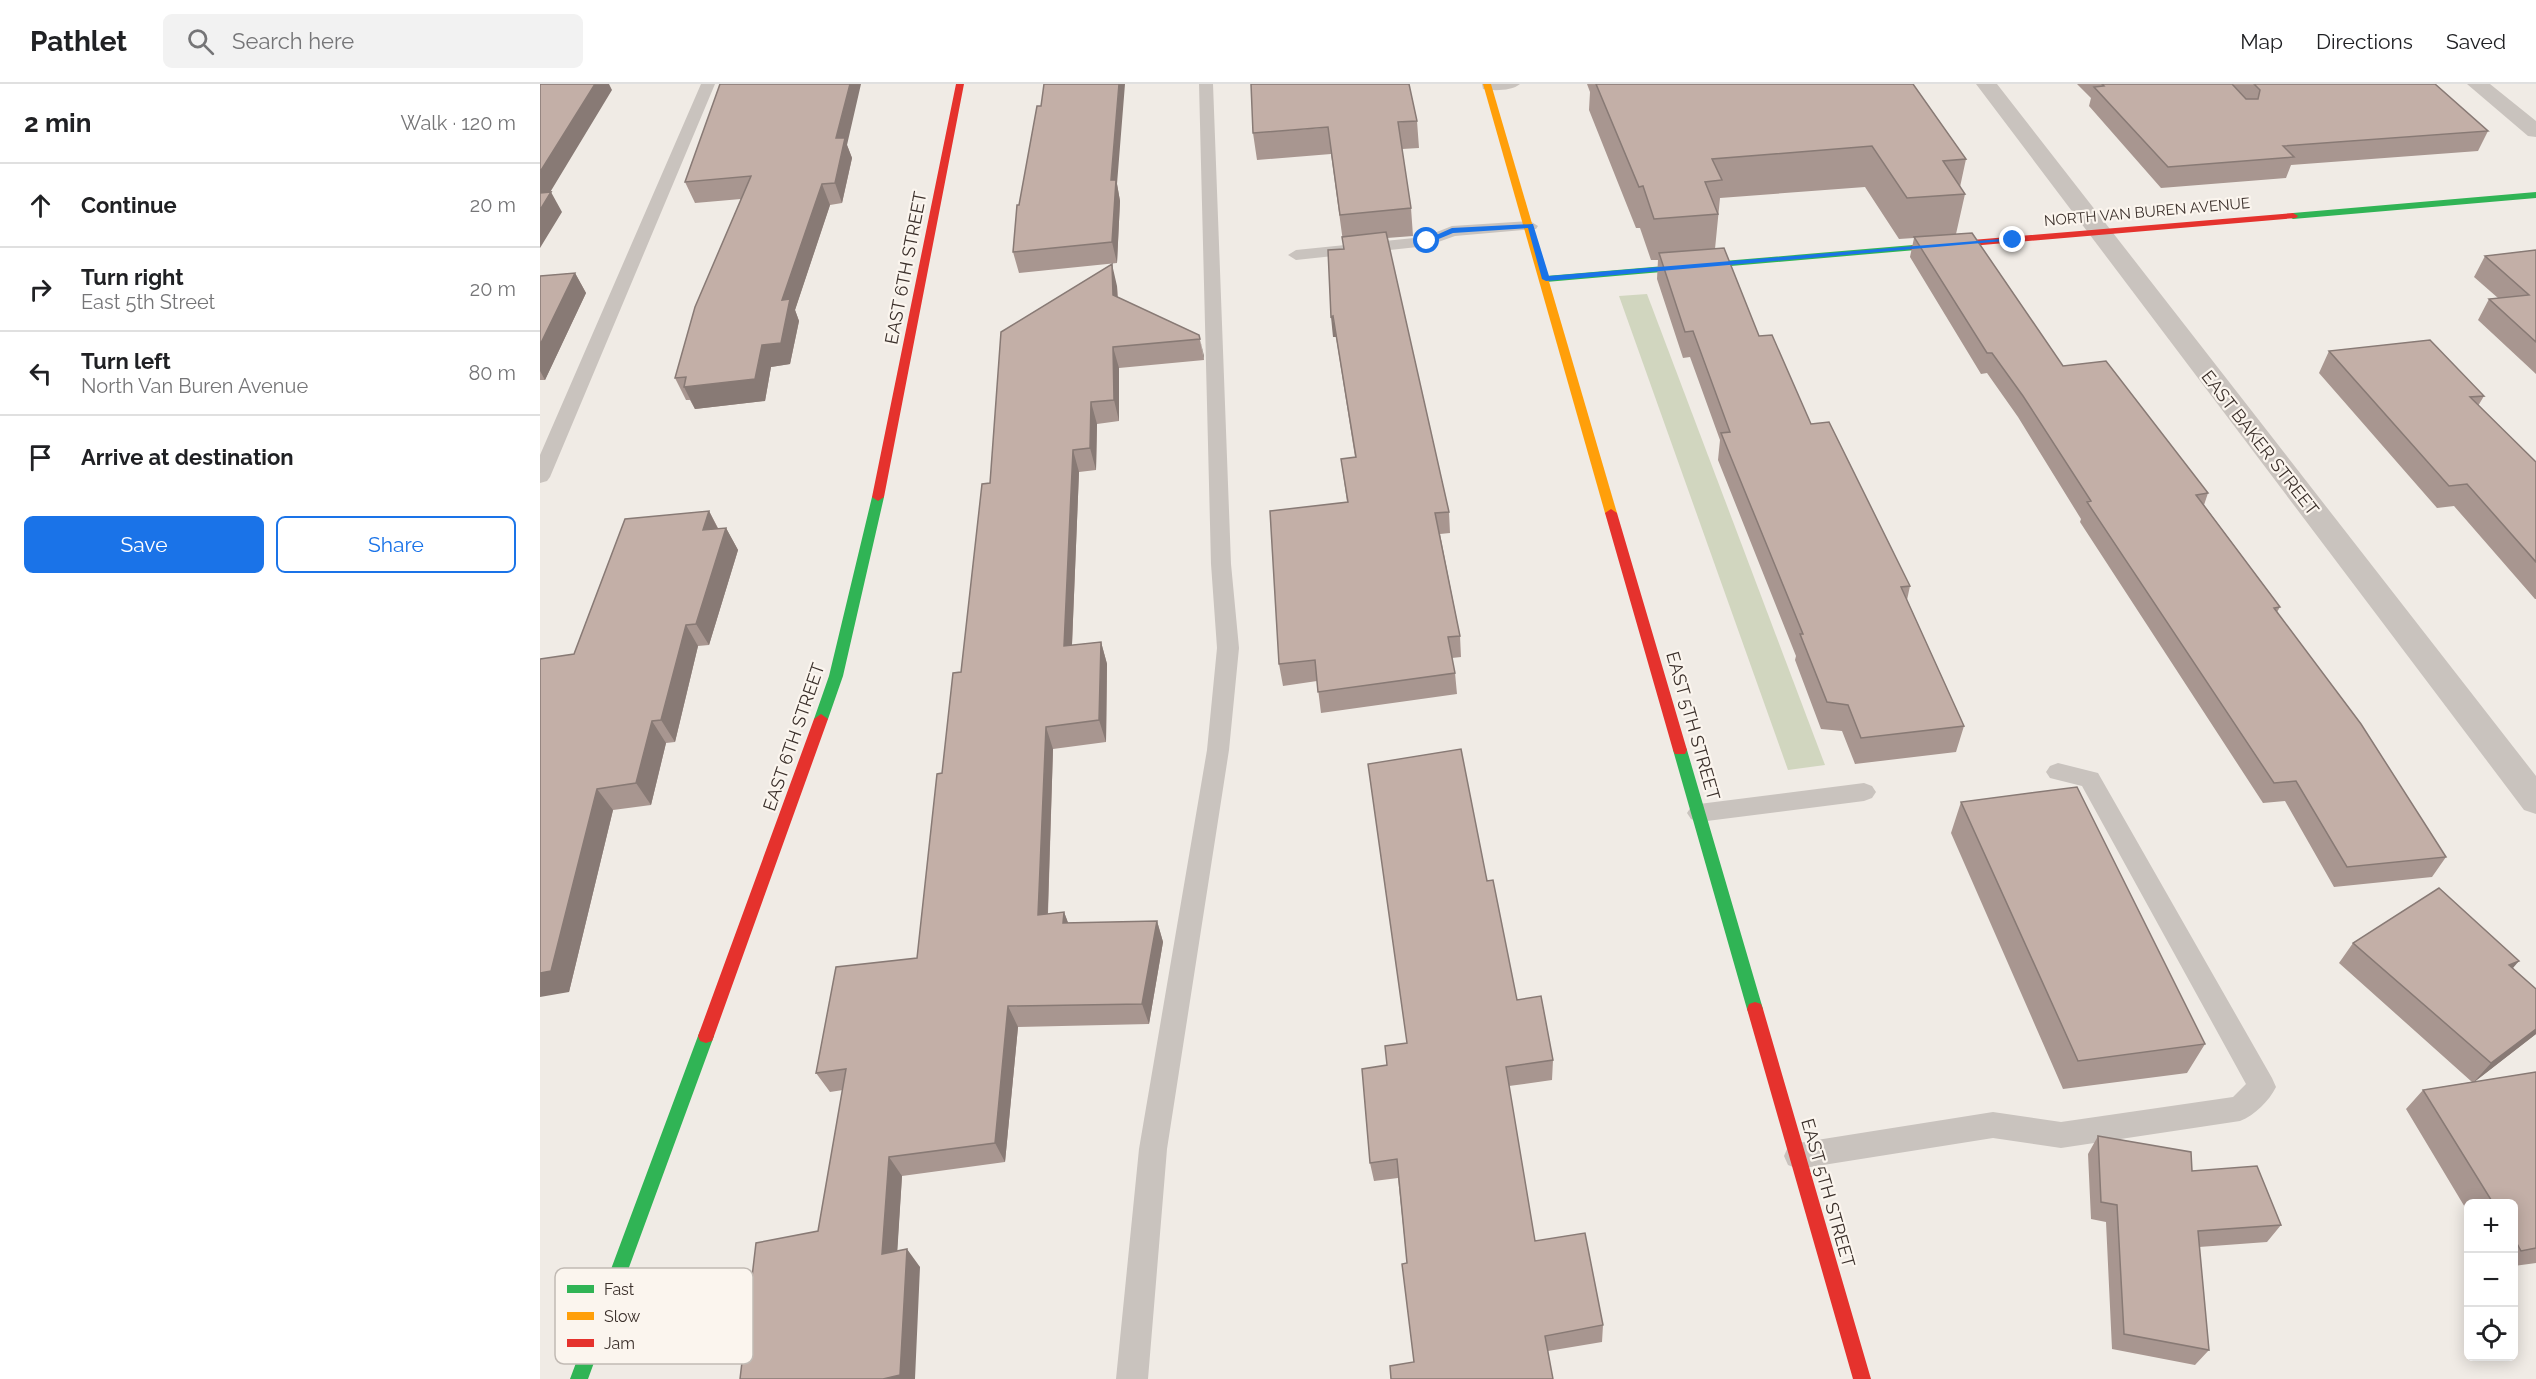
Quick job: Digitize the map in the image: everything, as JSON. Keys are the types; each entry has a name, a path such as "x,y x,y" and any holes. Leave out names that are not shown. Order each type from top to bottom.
{"street":[{"name":"EAST 6TH STREET","path":"620,1268 836,676 889,452 960,84"},
{"name":"EAST BAKER STREET","path":"1986,84 2097,233 2536,801"},
{"path":"2477,84 2536,131"},
{"name":"EAST 5TH STREET","path":"1488,85 1863,1379"},
{"name":"NORTH VAN BUREN AVENUE","path":"1546,279 2536,195"},
{"name":"EAST 6TH STREET","path":"579,1379 585,1364"}],"lane":[{"path":"540,477 708,84"},
{"path":"1132,1379 1153,1149 1218,750 1228,648 1221,564 1206,84"},
{"path":"1488,85 1513,84"},
{"path":"1296,255 1427,241 1452,231 1530,226"},
{"path":"1798,1156 1993,1125 2061,1135 2240,1108 2262,1087 2090,779 2058,772"},
{"path":"1700,813 1864,792"}],"green space":[{"path":"1647,294 1825,765 1788,770 1619,296"}],"building":[{"path":"540,84 595,84 540,172"},
{"path":"720,84 850,84 836,138 845,138 835,183 822,184 782,300 790,299 781,343 762,345 755,379 684,387 686,377 675,378 695,307 751,176 685,182"},
{"path":"1044,84 1119,84 1111,180 1116,180 1112,242 1013,252 1017,205 1019,205 1037,106 1041,106"},
{"path":"1251,84 1409,84 1417,121 1398,122 1411,208 1340,215 1328,127 1253,133"},
{"path":"1596,84 1913,84 1966,159 1943,161 1965,194 1907,198 1872,146 1712,159 1722,180 1705,182 1718,214 1654,219 1643,186 1639,187"},
{"path":"2102,84 2232,84 2246,99 2258,99 2260,90 2254,84 2435,84 2488,131 2283,146 2294,157 2168,167 2094,87 2104,86"},
{"path":"551,192 540,210 540,193"},
{"path":"1386,232 1449,512 1435,513 1460,636 1448,637 1455,673 1318,692 1315,660 1279,664 1270,511 1348,502 1341,459 1356,457 1333,316 1331,317 1328,250 1344,249 1342,237"},
{"path":"1972,233 2063,366 2106,361 2208,493 2196,495 2280,607 2274,608 2361,724 2446,857 2347,867 2296,781 2274,783 2087,502 2091,501 2023,396 1992,353 1987,353 1914,237"},
{"path":"1724,248 1759,336 1772,335 1811,424 1829,422 1910,586 1901,587 1964,726 1861,738 1848,705 1827,702 1800,634 1803,634 1721,433 1730,432 1693,331 1685,332 1659,253"},
{"path":"2536,250 2536,342 2489,299 2529,295 2485,256"},
{"path":"1112,264 1113,295 1199,335 1200,339 1113,347 1114,400 1091,402 1090,448 1073,450 1064,646 1101,642 1099,720 1046,727 1038,915 1064,912 1063,923 1157,921 1142,1004 1008,1006 995,1143 889,1157 882,1254 907,1249 900,1375 883,1379 740,1379 742,1364 753,1364 753,1268 756,1243 818,1231 846,1069 816,1073 836,967 917,958 937,774 942,773 953,673 961,672 982,484 990,483 1001,332"},
{"path":"575,273 540,345 540,276"},
{"path":"2430,340 2484,396 2470,397 2536,462 2536,562 2467,484 2449,486 2329,351"},
{"path":"709,511 703,530 726,528 696,624 686,625 661,720 652,721 636,783 597,789 551,971 540,973 540,659 574,654 625,519"},
{"path":"1461,749 1487,881 1493,880 1517,1000 1541,996 1553,1060 1506,1067 1535,1241 1585,1233 1603,1325 1545,1336 1553,1379 1391,1379 1390,1366 1414,1362 1402,1264 1407,1263 1397,1159 1370,1163 1362,1069 1387,1065 1385,1046 1407,1043 1368,764"},
{"path":"2077,787 2205,1044 2078,1061 1961,802"},
{"path":"2439,888 2519,961 2509,965 2536,989 2536,1029 2491,1063 2353,943"},
{"path":"2536,1072 2536,1248 2521,1251 2518,1245 2518,1199 2491,1199 2423,1090"},
{"path":"2098,1136 2191,1152 2192,1171 2257,1166 2281,1225 2198,1231 2209,1350 2124,1334 2117,1205 2101,1202"}],"traffic: fast":[{"path":"2293,216 2536,195"},
{"path":"1546,279 1913,248"},
{"path":"821,719 836,676 878,497"},
{"path":"1680,750 1755,1009"},
{"path":"620,1268 706,1036"},
{"path":"579,1379 585,1364"}],"traffic: slow":[{"path":"1487,84 1611,513"}],"traffic: jam":[{"path":"878,497 960,84"},
{"path":"1913,248 2293,216"},
{"path":"1611,513 1680,750"},
{"path":"706,1036 821,719"},
{"path":"1755,1009 1862,1379"}],"route":[{"path":"1427,241 1452,231 1530,226 1546,279 2013,240"}]}
